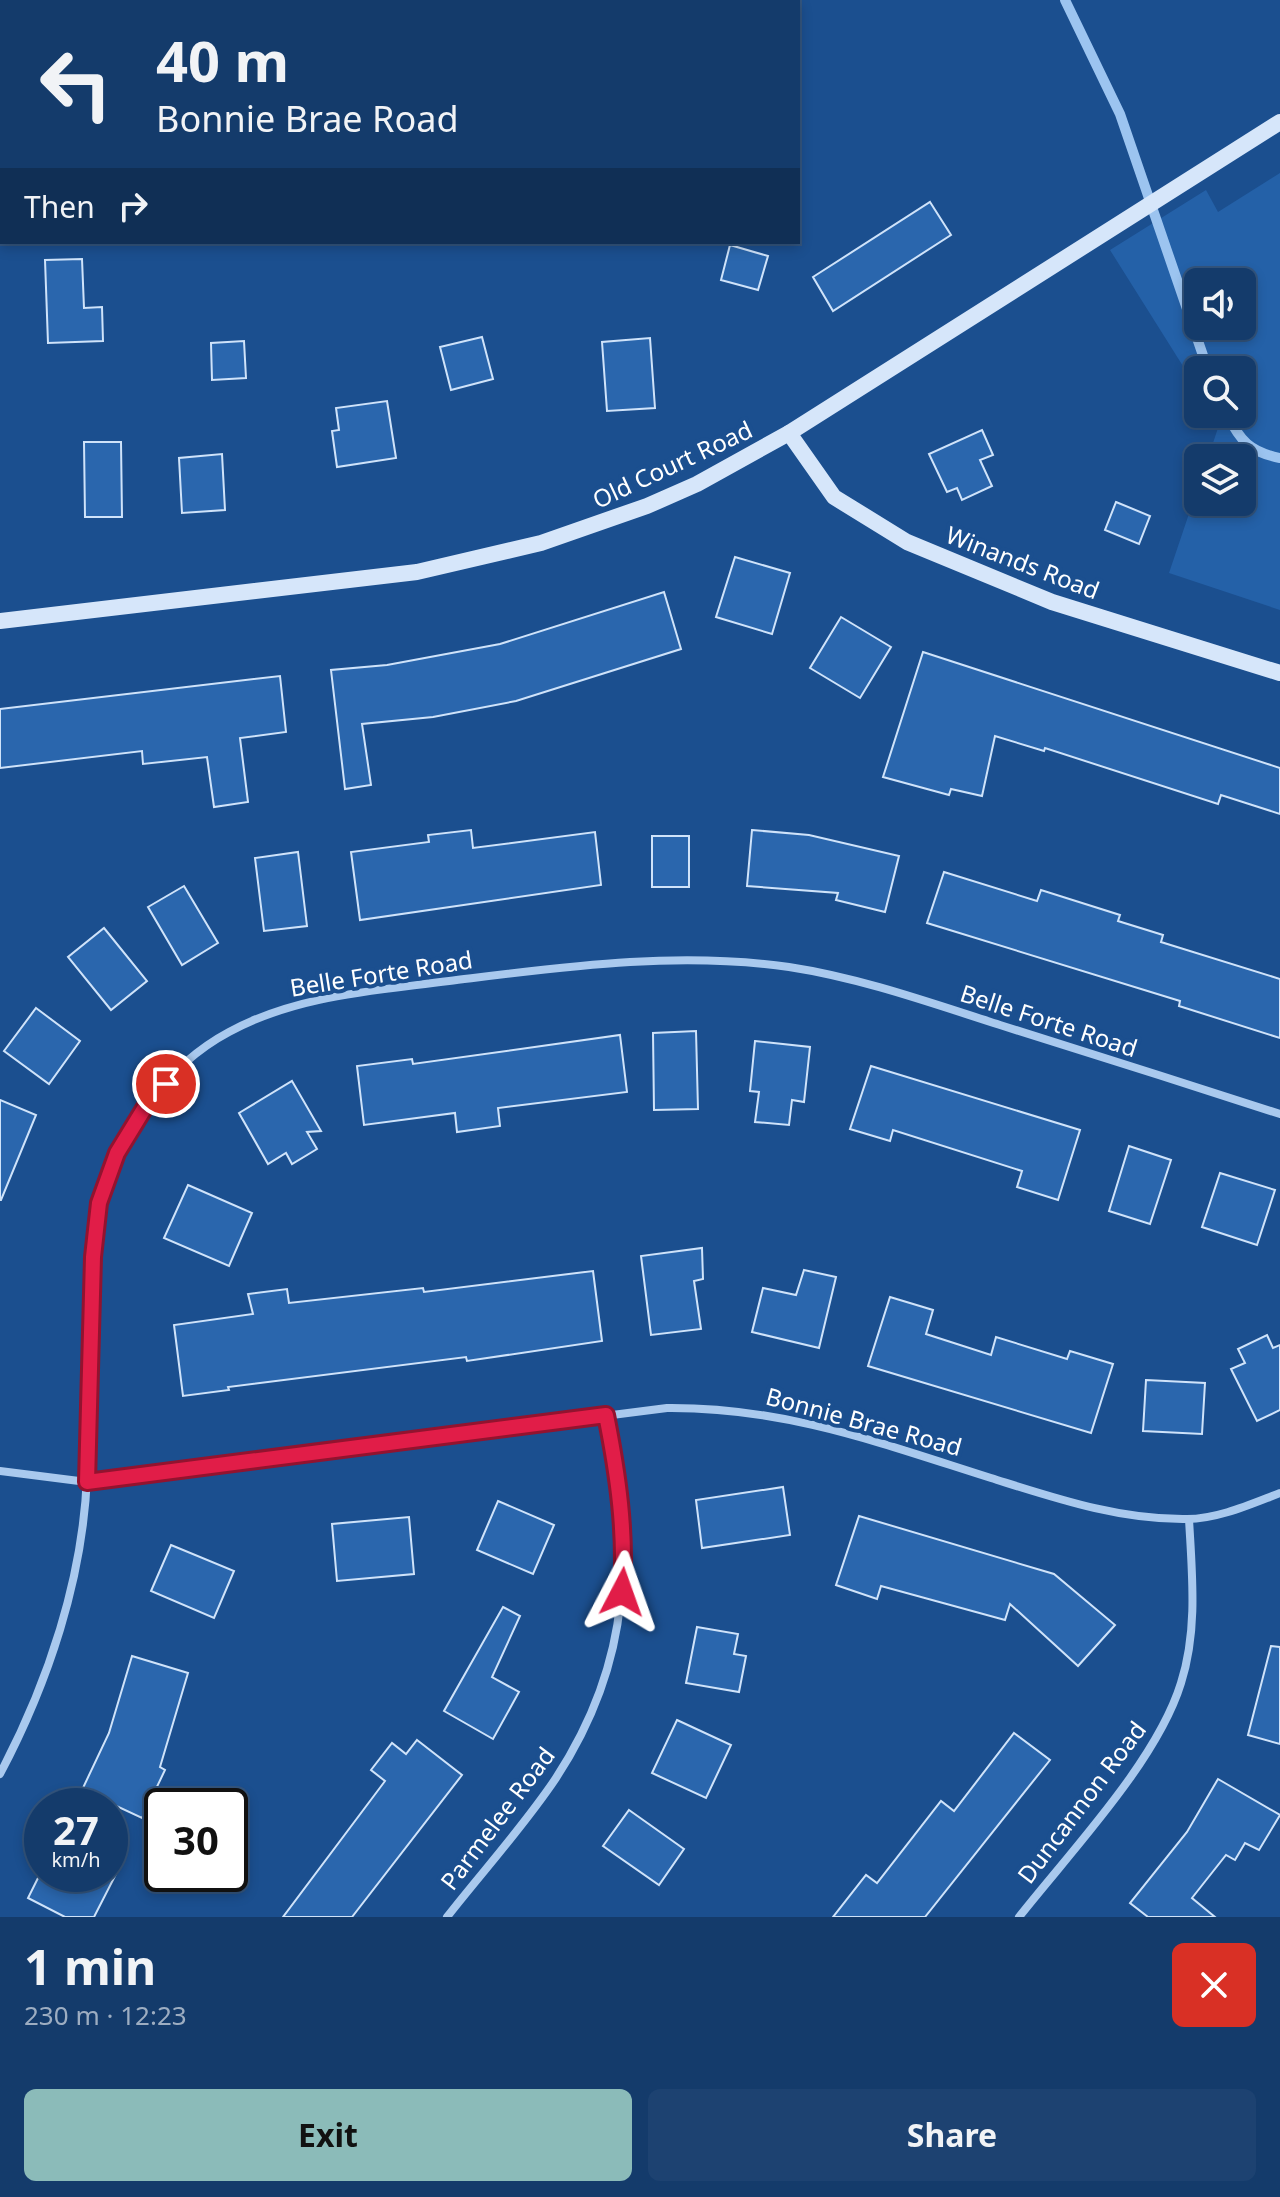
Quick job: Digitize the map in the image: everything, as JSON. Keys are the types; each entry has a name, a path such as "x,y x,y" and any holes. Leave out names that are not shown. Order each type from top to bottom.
{"main road":[{"name":"Old Court Road","path":"0,621 417,572 474,561 594,527 697,484 789,433 1280,122"},
{"name":"Winands Road","path":"789,433 808,465 834,497 907,542 1052,602 1280,673"}],"street":[{"name":"Belle Forte Road","path":"0,1774 46,1671 69,1600 87,1482 93,1257 99,1203 117,1153 147,1104 185,1064 225,1034 271,1012 334,996 603,962 699,959 791,968 882,988 1280,1114"},
{"name":"Bonnie Brae Road","path":"0,1471 87,1482 606,1415 667,1408 723,1407 780,1415 849,1433 1060,1500 1128,1515 1189,1519 1242,1507 1280,1493"},
{"name":"Parmelee Road","path":"447,1917 555,1779 582,1732 602,1687 620,1605 625,1544 621,1495 606,1415"},
{"name":"Duncannon Road","path":"1019,1917 1145,1756 1167,1719 1182,1682 1190,1642 1193,1600 1189,1519"}],"shaded area":[{"path":"1280,173 1280,610 1169,573 1188,516 1256,516 1256,444 1213,444 1218,428 1256,428 1256,356 1184,356 1184,368 1110,250 1206,190 1218,212"}],"building":[{"path":"930,202 951,235 833,311 813,277"},
{"path":"730,245 768,256 758,290 721,280"},
{"path":"82,259 84,308 102,307 103,341 48,343 45,260"},
{"path":"482,337 493,379 451,390 440,347"},
{"path":"650,338 655,408 607,411 602,342"},
{"path":"244,341 246,378 212,380 211,343"},
{"path":"387,401 396,458 337,467 332,431 339,430 336,408"},
{"path":"982,430 993,455 980,460 992,486 962,500 957,488 947,492 929,454"},
{"path":"84,442 121,442 122,517 85,517"},
{"path":"222,454 225,510 182,513 179,458"},
{"path":"1116,502 1150,516 1139,544 1105,530"},
{"path":"735,557 790,573 772,634 716,617"},
{"path":"664,592 681,649 516,701 433,717 362,724 371,785 345,789 331,670 387,665 500,644"},
{"path":"841,617 891,647 860,698 810,668"},
{"path":"923,652 1280,768 1280,814 1221,795 1218,804 1045,748 1044,751 995,736 982,796 951,789 949,795 883,777"},
{"path":"280,676 286,732 240,738 248,802 214,807 207,757 143,764 142,751 0,768 0,709"},
{"path":"471,830 473,848 595,832 601,885 360,920 351,852 429,842 428,835"},
{"path":"752,830 809,835 899,856 885,912 836,900 838,893 747,886"},
{"path":"652,836 689,836 689,887 652,887"},
{"path":"298,852 307,926 264,931 255,858"},
{"path":"944,872 1037,901 1041,890 1120,915 1118,921 1163,935 1161,942 1280,979 1280,1038 1179,1006 1180,1001 927,923"},
{"path":"184,886 218,943 182,965 148,907"},
{"path":"104,928 147,981 111,1010 68,957"},
{"path":"36,1008 80,1041 49,1084 4,1051"},
{"path":"696,1031 698,1109 654,1110 653,1033"},
{"path":"620,1035 627,1092 498,1108 500,1126 457,1132 455,1113 364,1125 357,1066 412,1059 413,1064"},
{"path":"755,1041 810,1047 804,1102 792,1100 789,1125 755,1122 759,1092 750,1091"},
{"path":"871,1066 1080,1130 1058,1200 1017,1187 1022,1171 893,1130 890,1141 850,1129"},
{"path":"292,1081 321,1131 307,1132 317,1149 292,1164 286,1153 268,1164 239,1113"},
{"path":"0,1100 36,1115 1,1200 0,1200"},
{"path":"1129,1146 1171,1160 1150,1224 1109,1211"},
{"path":"1220,1173 1275,1190 1257,1245 1202,1227"},
{"path":"188,1185 252,1213 229,1266 164,1238"},
{"path":"702,1248 703,1279 694,1281 701,1329 651,1335 641,1256"},
{"path":"804,1270 836,1277 819,1348 752,1332 763,1288 796,1295"},
{"path":"593,1271 602,1341 467,1361 466,1357 228,1387 229,1390 183,1396 174,1325 253,1314 248,1294 287,1289 289,1303 423,1288 424,1292"},
{"path":"890,1297 933,1310 926,1334 991,1355 996,1337 1067,1359 1070,1351 1113,1364 1091,1433 868,1366"},
{"path":"1267,1335 1273,1348 1280,1345 1280,1410 1257,1421 1231,1369 1245,1363 1238,1349"},
{"path":"1146,1380 1205,1383 1202,1434 1143,1431"},
{"path":"783,1487 790,1535 702,1548 696,1500"},
{"path":"498,1501 554,1525 533,1574 477,1550"},
{"path":"859,1516 1054,1574 1115,1625 1078,1666 1010,1604 1005,1620 881,1586 877,1599 836,1585"},
{"path":"409,1517 414,1574 337,1581 332,1524"},
{"path":"171,1545 234,1571 214,1618 151,1591"},
{"path":"503,1607 520,1616 492,1677 519,1692 493,1739 444,1711"},
{"path":"697,1627 738,1634 734,1654 746,1656 739,1692 686,1683"},
{"path":"1271,1646 1280,1647 1280,1744 1248,1735"},
{"path":"132,1656 188,1673 160,1767 165,1770 156,1788 144,1788 142,1818 128,1811 128,1788 83,1788 109,1733"},
{"path":"677,1720 731,1745 706,1798 652,1773"},
{"path":"1014,1733 1050,1760 925,1917 833,1917 866,1875 877,1883 941,1801 954,1811"},
{"path":"417,1740 462,1775 352,1917 283,1917 385,1781 371,1770 392,1743 406,1754"},
{"path":"1218,1779 1280,1815 1259,1850 1245,1843 1235,1860 1226,1855 1192,1898 1215,1917 1148,1917 1130,1903 1187,1832"},
{"path":"629,1810 684,1849 659,1885 603,1846"},
{"path":"31,1892 107,1892 94,1917 65,1917 28,1898"}],"waterway":[{"path":"1065,0 1120,114 1203,356"},
{"path":"1235,428 1253,449 1280,458"}],"route":[{"path":"166,1084 147,1104 117,1153 99,1203 93,1257 87,1482 606,1415 621,1495 625,1544 622,1592"}]}
